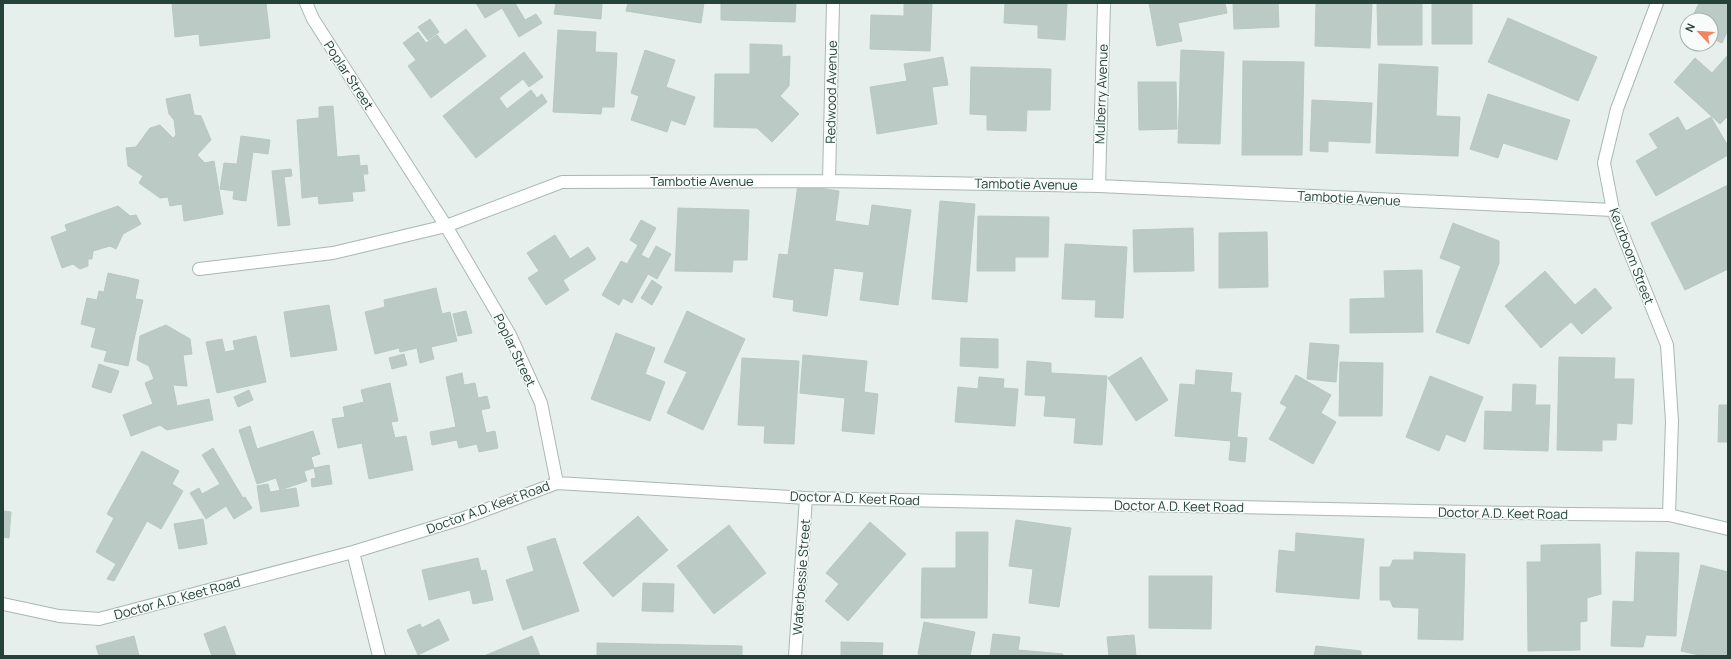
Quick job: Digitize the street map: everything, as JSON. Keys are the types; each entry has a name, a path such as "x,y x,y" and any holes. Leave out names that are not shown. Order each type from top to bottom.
{"street":[{"name":"Poplar Street","path":"306,3 313,19 446,226 510,334 541,403 557,483"},
{"name":"Redwood Avenue","path":"829,181 833,3"},
{"name":"Mulberry Avenue","path":"1099,186 1104,3"},
{"name":"Keurboom Street","path":"1657,3 1617,109 1604,163 1613,210 1667,345 1672,421 1669,515"},
{"name":"Tambotie Avenue","path":"446,226 562,182 829,181 1099,186 1613,210"},
{"path":"198,269 333,253 446,226"},
{"name":"Doctor A.D. Keet Road","path":"3,604 59,616 99,619 353,552 464,518 557,483 806,498 1669,515 1728,529"},
{"name":"Waterbessie Street","path":"795,656 806,498"},
{"path":"353,552 380,656"}],"building":[{"path":"172,3 266,3 270,38 200,46 199,34 175,37"},
{"path":"476,3 515,3 525,20 536,14 542,23 519,37 502,8 485,18"},
{"path":"556,3 602,3 601,19 554,14"},
{"path":"628,3 704,3 701,23 626,11"},
{"path":"721,3 796,3 795,22 721,20"},
{"path":"904,3 932,3 930,51 870,49 871,15 904,16"},
{"path":"1005,3 1067,3 1065,40 1038,38 1038,25 1004,23"},
{"path":"1149,3 1225,3 1227,13 1178,23 1182,41 1157,46"},
{"path":"1233,3 1278,3 1279,27 1234,29"},
{"path":"1316,3 1372,3 1370,48 1315,46"},
{"path":"1377,3 1422,3 1422,45 1378,45"},
{"path":"1432,3 1472,3 1472,44 1432,44"},
{"path":"1699,3 1728,3 1728,30 1722,43 1719,42 1719,12 1695,12"},
{"path":"1508,18 1597,57 1578,101 1488,62"},
{"path":"430,19 439,32 428,40 418,27"},
{"path":"466,29 486,56 431,98 408,66 416,60 403,43 418,32 426,43 437,35 445,45"},
{"path":"558,30 596,32 595,52 617,53 614,107 602,107 601,114 553,112"},
{"path":"750,44 782,45 782,57 790,56 789,86 780,96 799,114 772,142 757,128 714,127 715,74 750,74"},
{"path":"645,50 675,60 666,87 695,97 685,125 671,120 667,132 631,120 639,96 631,93"},
{"path":"1181,50 1224,52 1220,144 1178,143"},
{"path":"524,52 543,77 529,87 523,79 499,98 507,109 531,90 537,98 542,94 547,102 476,158 443,116"},
{"path":"1728,55 1728,116 1720,124 1674,82 1695,58 1712,73"},
{"path":"943,57 948,85 932,87 937,124 877,134 870,87 907,81 904,64"},
{"path":"1243,61 1304,62 1302,155 1242,155"},
{"path":"1379,64 1438,67 1436,116 1460,117 1458,156 1376,153"},
{"path":"971,67 1051,69 1050,110 1027,110 1026,131 987,130 987,115 970,114"},
{"path":"1138,82 1176,82 1177,129 1139,130"},
{"path":"190,94 194,115 201,116 211,140 197,155 205,163 214,161 223,214 184,221 182,204 170,206 168,197 160,198 139,183 143,176 128,166 126,148 136,147 150,128 160,125 173,138 176,135 174,120 169,114 166,99"},
{"path":"1488,94 1570,120 1557,160 1503,143 1498,158 1470,149"},
{"path":"1312,100 1372,103 1370,143 1328,141 1328,152 1310,151"},
{"path":"333,106 337,157 359,155 360,166 367,165 368,174 363,174 365,191 352,192 353,201 319,204 318,196 302,198 297,120 319,118 319,107"},
{"path":"1678,117 1686,131 1711,117 1728,146 1728,155 1656,196 1636,161 1658,148 1649,134"},
{"path":"241,136 270,140 268,154 253,152 246,201 233,199 234,191 220,189 224,163 237,164"},
{"path":"291,169 292,176 284,177 290,225 278,226 272,171"},
{"path":"798,185 839,191 835,221 869,226 872,205 911,210 898,305 860,300 864,272 834,268 827,316 793,311 794,300 773,297 779,254 788,255"},
{"path":"1728,185 1728,269 1685,290 1651,223"},
{"path":"940,201 975,204 967,302 932,299"},
{"path":"118,206 130,216 136,215 141,224 123,234 116,249 110,246 93,251 92,259 88,259 88,266 80,269 73,264 62,268 51,237 67,231 65,225"},
{"path":"678,208 749,210 747,260 733,260 732,272 675,271"},
{"path":"978,216 1049,217 1048,257 1015,257 1015,271 977,271"},
{"path":"641,220 656,228 641,255 649,259 656,246 671,254 657,279 648,274 632,303 623,298 619,305 602,295 621,261 627,264 638,245 630,240"},
{"path":"1453,223 1499,241 1499,263 1469,344 1436,332 1461,266 1440,258"},
{"path":"1193,228 1194,271 1134,272 1133,230"},
{"path":"1267,232 1268,287 1219,288 1219,233"},
{"path":"555,235 570,259 588,247 596,259 563,280 569,290 546,305 528,278 539,271 527,253"},
{"path":"1065,244 1127,247 1123,318 1095,317 1096,300 1062,299"},
{"path":"1422,270 1423,332 1350,333 1350,299 1385,298 1384,271"},
{"path":"1545,271 1575,305 1595,288 1612,308 1582,334 1571,322 1541,348 1505,306"},
{"path":"108,273 139,280 135,299 143,300 128,366 104,361 107,351 91,347 96,328 81,324 87,298 97,300 99,291 104,292"},
{"path":"652,280 662,287 652,305 641,298"},
{"path":"436,288 442,314 450,312 457,341 431,347 434,359 420,363 417,348 400,352 399,348 375,354 365,312 385,307 384,300"},
{"path":"329,305 337,350 291,357 284,312"},
{"path":"466,311 472,333 458,336 453,314"},
{"path":"687,311 745,339 703,430 667,413 687,372 664,362"},
{"path":"166,325 190,339 192,354 183,355 187,386 173,385 177,406 209,399 213,420 167,430 160,425 131,436 123,415 153,404 145,383 154,379 149,366 137,360 140,336"},
{"path":"616,333 655,348 645,374 665,382 650,421 591,399"},
{"path":"256,336 266,382 217,393 206,342 222,339 225,352 235,350 233,341"},
{"path":"961,338 998,339 998,368 960,366"},
{"path":"1310,343 1339,345 1336,382 1307,379"},
{"path":"404,354 407,365 392,369 389,358"},
{"path":"803,355 867,361 864,392 878,394 874,434 842,431 845,398 800,393"},
{"path":"1141,357 1168,400 1136,421 1108,378"},
{"path":"1559,357 1615,358 1614,379 1634,379 1632,424 1617,423 1616,440 1602,440 1602,451 1557,450"},
{"path":"742,358 799,361 794,444 764,443 765,426 738,425"},
{"path":"1027,361 1051,363 1051,373 1107,376 1102,445 1074,443 1076,418 1044,416 1046,396 1025,395"},
{"path":"1340,362 1383,363 1382,416 1339,416"},
{"path":"99,364 119,371 111,393 92,387"},
{"path":"1196,370 1232,373 1230,392 1241,393 1237,437 1247,438 1245,462 1229,460 1231,441 1175,436 1180,384 1195,385"},
{"path":"462,373 464,385 475,383 478,398 487,396 490,408 481,410 486,433 495,431 498,448 479,452 477,444 459,448 457,440 432,445 430,432 456,427 446,377"},
{"path":"1296,375 1331,395 1321,413 1336,422 1313,464 1269,439 1287,407 1280,403"},
{"path":"1430,376 1483,397 1465,442 1446,434 1439,451 1406,437"},
{"path":"979,377 1004,379 1003,388 1018,389 1015,426 955,422 958,387 978,389"},
{"path":"390,383 398,421 391,422 395,438 406,436 413,470 369,479 362,443 338,448 332,419 345,417 343,407 364,402 361,390"},
{"path":"1513,384 1536,385 1535,405 1550,405 1548,451 1484,449 1485,411 1512,412"},
{"path":"249,390 253,400 238,407 234,397"},
{"path":"1719,405 1728,405 1728,442 1718,442"},
{"path":"250,426 257,449 313,431 320,454 311,457 314,468 304,471 307,481 280,490 276,478 257,484 239,430"},
{"path":"213,448 243,498 245,497 252,508 234,519 226,506 206,519 190,493 199,488 202,494 220,484 202,455"},
{"path":"142,451 179,471 172,484 183,491 161,529 147,521 114,581 107,579 116,564 96,552 114,518 107,514"},
{"path":"329,465 332,484 312,487 311,479 316,478 314,468"},
{"path":"268,484 270,492 296,488 299,506 261,512 257,486"},
{"path":"3,511 11,512 9,538 3,537"},
{"path":"638,516 668,550 613,597 583,563"},
{"path":"203,519 207,544 179,549 174,524"},
{"path":"1016,520 1071,528 1059,607 1029,603 1033,569 1009,566"},
{"path":"870,522 906,554 848,621 825,601 839,584 826,573"},
{"path":"729,525 766,573 714,614 677,566"},
{"path":"956,532 988,532 987,618 921,618 922,568 956,568"},
{"path":"1296,533 1364,539 1359,599 1276,592 1279,550 1295,552"},
{"path":"555,538 579,611 523,630 506,580 534,571 527,547"},
{"path":"1600,544 1601,594 1587,598 1587,621 1580,622 1580,650 1528,651 1527,562 1541,562 1541,545"},
{"path":"1414,552 1465,554 1463,640 1418,639 1419,608 1393,607 1390,600 1380,600 1380,567 1390,567 1393,560 1414,560"},
{"path":"1636,552 1679,553 1676,636 1646,635 1643,647 1611,646 1613,601 1634,602"},
{"path":"478,558 481,571 486,570 493,600 473,604 470,590 429,600 422,570"},
{"path":"1701,565 1728,572 1728,656 1703,656 1681,651"},
{"path":"1149,576 1212,576 1211,629 1149,628"},
{"path":"643,583 674,584 673,612 642,611"},
{"path":"439,619 449,640 418,655 407,630 420,624 422,628"},
{"path":"924,622 975,632 970,656 931,656 918,654"},
{"path":"225,626 236,656 212,656 204,634"},
{"path":"993,634 1020,637 1018,650 1063,654 1062,656 990,656"},
{"path":"1134,635 1136,656 1109,656 1107,637"},
{"path":"134,636 139,656 99,656 96,646"},
{"path":"532,636 540,656 484,656"},
{"path":"841,642 883,643 882,656 841,656"},
{"path":"597,643 742,646 742,656 597,656"},
{"path":"1316,646 1361,651 1361,656 1314,656"}]}
